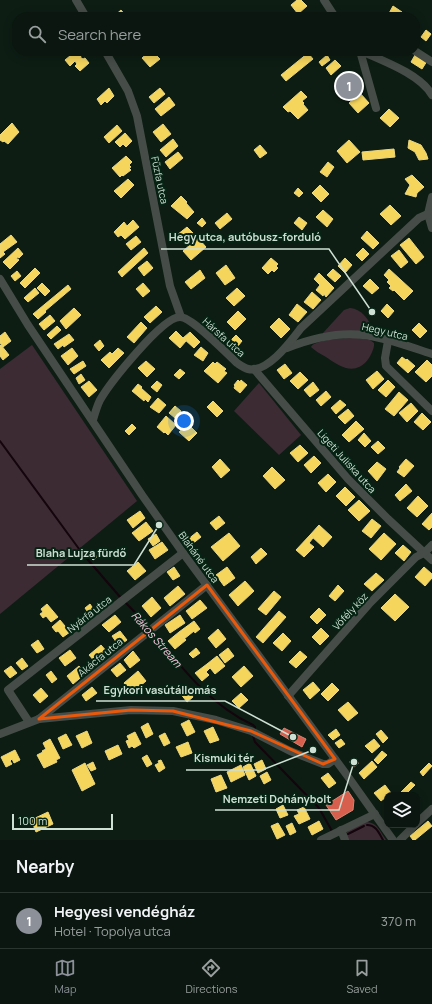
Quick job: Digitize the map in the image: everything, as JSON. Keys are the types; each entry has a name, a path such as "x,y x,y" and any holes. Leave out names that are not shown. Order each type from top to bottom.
{"street":[{"path":"76,0 83,12"},
{"path":"324,0 332,12"},
{"path":"420,54 432,62"},
{"name":"Fűzfa utca","path":"109,56 128,91 137,116 170,286 181,317"},
{"path":"361,56 376,108"},
{"path":"370,56 419,81 432,95"},
{"path":"432,197 428,214 432,228"},
{"path":"254,369 266,365 286,348 301,328 328,302 419,218 428,214"},
{"name":"Blaháné utca","path":"0,279 28,325 93,420 102,437 183,553 393,840"},
{"path":"93,420 100,401 128,363 167,323 172,319 181,317"},
{"name":"Hársfa utca","path":"181,317 192,322 237,363 248,369 254,369"},
{"name":"Hegy utca","path":"286,348 314,339 351,334 371,336 432,354"},
{"path":"388,341 384,363 432,411"},
{"name":"Ligeti Juliska utca","path":"254,369 348,479 432,560"},
{"name":"Vőfély köz","path":"288,696 369,604 416,557 424,553 432,545"},
{"name":"Nyárfa utca","path":"29,722 8,690 183,553"},
{"name":"Akácfa utca","path":"0,734 39,719 207,585"},
{"path":"39,719 131,710 164,710 216,720 254,733 323,764 328,764 335,759"},
{"path":"420,820 432,809"},
{"path":"321,840 375,814"},
{"path":"400,840 412,828"},
{"path":"340,831 345,840"}],"highlighted area":[{"path":"207,585 335,759 323,764 251,731 173,711 131,710 39,719"}],"shaded area":[{"path":"350,308 358,310 365,316 374,331 373,334 323,334 344,310"},
{"path":"357,338 370,340 374,343 374,346 368,360 361,366 351,369 341,366 311,347 319,342"},
{"path":"32,345 137,501 0,614 0,369"},
{"path":"259,383 301,435 279,455 234,411"},
{"path":"367,822 374,824 386,840 348,840 346,833 349,830"}],"building: Homes":[{"path":"297,0 301,0 307,6 300,12 296,12 291,5"},
{"path":"393,6 402,12 390,12"},
{"path":"426,30 431,34 426,41 421,37"},
{"path":"70,56 81,56 80,57 83,59 85,58 89,63 80,71 75,66 77,64 75,61 70,66 65,60"},
{"path":"144,56 157,56 160,59 150,67 142,58"},
{"path":"304,56 310,56 313,59 286,81 281,75"},
{"path":"326,56 328,56 330,60 322,66 319,62"},
{"path":"414,56 427,61 422,69 411,62"},
{"path":"335,60 341,66 331,75 326,68"},
{"path":"352,76 360,84 346,97 339,88"},
{"path":"109,88 114,96 107,103 105,101 101,105 97,99"},
{"path":"160,88 165,94 154,103 149,97"},
{"path":"301,91 307,97 302,101 308,110 298,119 290,111 288,112 283,107"},
{"path":"360,93 369,103 358,113 349,103"},
{"path":"169,97 175,105 161,116 155,109"},
{"path":"389,109 399,118 390,127 380,118"},
{"path":"12,123 19,132 8,144 0,140 0,135"},
{"path":"163,124 171,134 161,142 153,132"},
{"path":"117,125 122,131 109,143 104,137"},
{"path":"125,133 132,141 126,147 123,144 120,147 115,142"},
{"path":"173,139 178,146 166,157 160,150"},
{"path":"349,140 360,152 347,163 337,151"},
{"path":"409,140 421,145 428,159 419,160 415,152 408,148"},
{"path":"260,145 267,153 260,158 254,150"},
{"path":"394,149 395,157 363,160 362,152"},
{"path":"178,152 183,158 170,169 165,162"},
{"path":"126,156 132,162 129,165 131,170 120,177 112,168"},
{"path":"328,162 334,167 327,177 320,172"},
{"path":"412,175 424,187 417,193 416,197 405,194 410,185 405,179"},
{"path":"128,179 134,185 121,198 114,191"},
{"path":"320,185 329,194 321,202 312,193"},
{"path":"298,188 303,193 299,197 294,193"},
{"path":"181,196 194,212 187,219 171,206"},
{"path":"390,205 401,216 391,225 380,214"},
{"path":"323,210 333,219 327,227 316,217"},
{"path":"227,213 232,219 220,229 215,223"},
{"path":"299,217 307,223 302,230 294,223"},
{"path":"202,218 206,223 202,227 197,223"},
{"path":"133,220 139,227 125,239 121,235 118,237 114,232 124,222 127,226"},
{"path":"187,227 193,233 185,240 182,238 181,239 177,235"},
{"path":"367,231 379,243 373,249 361,238"},
{"path":"11,235 17,242 3,252 5,254 0,258 0,244"},
{"path":"136,236 141,242 131,250 126,244"},
{"path":"198,238 206,247 191,260 183,251"},
{"path":"409,238 424,257 416,264 400,245"},
{"path":"18,248 23,254 19,258 16,258 19,260 10,269 3,262"},
{"path":"144,248 148,253 122,277 118,272"},
{"path":"363,248 369,254 362,261 356,255"},
{"path":"399,250 408,262 401,268 391,256"},
{"path":"271,258 278,264 276,266 278,268 274,272 272,270 268,274 262,268"},
{"path":"345,258 352,265 345,273 338,266"},
{"path":"147,261 153,268 144,276 138,268"},
{"path":"226,265 235,278 225,285 216,273"},
{"path":"35,268 40,273 25,288 20,283"},
{"path":"333,269 341,276 335,282 327,275"},
{"path":"389,269 413,291 404,300 394,290 393,291 389,288 391,286 387,282 389,280 384,275"},
{"path":"200,270 205,278 191,289 185,282"},
{"path":"17,271 21,276 15,281 11,276"},
{"path":"319,273 334,288 326,297 324,294 323,296 316,290 320,285 314,279"},
{"path":"370,279 379,288 372,294 363,286"},
{"path":"42,283 50,291 45,296 37,288"},
{"path":"143,283 150,291 143,297 136,289"},
{"path":"68,285 71,289 45,311 46,312 38,319 33,314"},
{"path":"35,288 39,293 28,302 24,298"},
{"path":"237,288 245,296 234,306 226,298"},
{"path":"312,292 321,300 313,309 304,302"},
{"path":"297,304 307,312 298,322 289,315"},
{"path":"387,304 394,311 388,318 381,311"},
{"path":"156,306 162,312 150,323 144,317"},
{"path":"74,308 81,315 66,329 60,321"},
{"path":"238,311 246,319 235,330 227,322"},
{"path":"50,315 55,321 44,330 39,324"},
{"path":"279,318 290,329 281,338 270,327"},
{"path":"141,322 147,328 134,343 127,337"},
{"path":"419,323 427,331 420,338 412,330"},
{"path":"57,326 61,330 51,339 47,335"},
{"path":"176,331 186,341 180,348 169,338"},
{"path":"5,332 11,341 3,347 0,343 0,336"},
{"path":"190,332 200,342 194,348 183,338"},
{"path":"69,334 74,340 58,349 54,344"},
{"path":"236,335 242,341 238,346 236,344 233,348 228,343"},
{"path":"100,340 104,346 99,351 94,345"},
{"path":"1,345 9,355 3,360 0,356"},
{"path":"201,347 208,353 203,361 194,355"},
{"path":"72,348 78,356 68,365 61,356"},
{"path":"118,348 124,353 109,368 101,360 110,352 112,354"},
{"path":"402,357 406,360 407,359 415,366 408,373 397,363"},
{"path":"427,360 432,365 432,376 426,382 415,372"},
{"path":"83,361 86,366 74,374 70,369"},
{"path":"146,361 155,369 147,377 138,368"},
{"path":"213,362 215,364 217,362 226,369 224,371 227,373 218,383 204,371"},
{"path":"285,364 292,373 284,379 277,370"},
{"path":"180,369 185,373 179,379 174,375"},
{"path":"377,371 384,379 373,389 366,380"},
{"path":"300,372 308,380 298,389 290,381"},
{"path":"81,374 85,380 79,384 76,378"},
{"path":"238,380 240,382 241,380 247,385 240,393 234,388 234,385"},
{"path":"388,380 395,387 386,397 378,390"},
{"path":"89,381 97,390 89,397 81,387"},
{"path":"157,381 162,385 157,392 151,387"},
{"path":"313,382 319,390 310,397 304,390"},
{"path":"138,384 151,397 148,402 145,399 144,401 132,391"},
{"path":"326,391 331,397 321,406 316,400"},
{"path":"399,392 408,400 394,416 385,409"},
{"path":"158,398 166,405 159,413 150,407"},
{"path":"340,400 346,405 336,414 331,408"},
{"path":"213,401 223,411 217,417 207,407"},
{"path":"411,403 418,411 407,422 399,413"},
{"path":"175,406 181,411 175,418 169,413"},
{"path":"348,409 354,416 345,424 338,417"},
{"path":"422,413 431,422 423,430 414,422"},
{"path":"166,416 176,425 168,435 157,427"},
{"path":"356,421 364,429 349,442 342,435"},
{"path":"132,424 136,428 129,435 125,431"},
{"path":"188,424 197,433 189,441 179,432"},
{"path":"364,433 371,441 365,447 358,440"},
{"path":"378,441 385,448 378,454 371,447"},
{"path":"300,445 308,453 298,462 290,453"},
{"path":"314,456 321,463 311,473 304,465"},
{"path":"220,459 230,470 221,478 212,467"},
{"path":"406,459 414,466 404,477 397,472 400,468 399,467"},
{"path":"377,462 386,469 377,481 368,471"},
{"path":"272,467 285,480 275,489 263,476"},
{"path":"328,474 336,482 326,492 318,483"},
{"path":"406,484 412,491 400,501 395,495"},
{"path":"345,487 355,497 346,506 336,496"},
{"path":"418,496 428,506 417,517 407,508"},
{"path":"359,500 370,511 359,521 348,510"},
{"path":"140,511 145,518 133,528 127,520"},
{"path":"432,513 432,527 429,530 422,524"},
{"path":"219,516 225,523 216,530 210,523"},
{"path":"372,519 381,526 371,538 362,531"},
{"path":"146,522 153,531 139,541 132,533"},
{"path":"319,525 332,537 323,547 310,535"},
{"path":"197,532 201,537 191,545 187,540"},
{"path":"229,533 240,546 223,561 211,547"},
{"path":"384,533 396,544 381,560 369,549"},
{"path":"156,534 160,541 153,546 148,539"},
{"path":"310,535 313,538 309,543 314,547 304,557 296,550"},
{"path":"162,542 168,550 155,559 149,550"},
{"path":"403,545 411,552 404,561 395,553"},
{"path":"261,548 267,554 256,564 251,557"},
{"path":"92,550 97,557 93,560 88,553"},
{"path":"138,562 146,571 135,580 127,571"},
{"path":"174,567 180,576 173,580 167,572"},
{"path":"227,567 235,578 224,586 216,575"},
{"path":"424,567 432,574 432,578 425,586 415,577"},
{"path":"376,573 384,580 372,591 364,584"},
{"path":"245,581 254,591 238,606 229,595"},
{"path":"338,585 344,591 335,601 329,596"},
{"path":"178,586 185,594 170,606 164,598"},
{"path":"274,591 281,597 266,615 258,609"},
{"path":"395,594 409,607 395,621 381,608"},
{"path":"152,597 161,608 151,617 142,606"},
{"path":"200,600 207,608 192,619 186,611"},
{"path":"47,604 58,617 51,622 46,616 43,618 40,614 43,612 41,609"},
{"path":"90,604 94,610 89,614 85,608"},
{"path":"319,608 326,615 317,624 310,617"},
{"path":"279,611 286,617 263,643 256,637"},
{"path":"115,615 121,622 109,632 102,625"},
{"path":"180,615 185,623 170,633 165,625"},
{"path":"60,620 70,632 63,637 52,627"},
{"path":"194,621 200,629 195,633 194,631 184,639 179,632"},
{"path":"321,628 329,636 320,645 312,637"},
{"path":"218,629 226,639 216,648 208,638"},
{"path":"120,631 127,640 119,646 112,636"},
{"path":"179,632 186,640 175,649 168,641"},
{"path":"283,633 291,641 282,651 273,643"},
{"path":"38,640 44,649 37,653 31,645"},
{"path":"101,645 108,653 96,663 89,655"},
{"path":"196,648 200,653 193,658 189,654"},
{"path":"228,648 234,656 225,663 219,655"},
{"path":"70,650 76,658 65,666 59,658"},
{"path":"133,651 140,660 130,668 124,660"},
{"path":"300,651 307,657 296,668 289,662"},
{"path":"217,656 225,666 215,674 207,664"},
{"path":"22,658 28,666 22,670 16,663"},
{"path":"120,663 126,670 117,677 111,670"},
{"path":"207,664 210,668 206,672 209,675 202,681 195,673"},
{"path":"11,666 17,673 10,678 4,671"},
{"path":"79,666 85,674 73,684 67,676"},
{"path":"244,666 253,676 241,687 232,677"},
{"path":"51,671 57,679 52,683 46,675"},
{"path":"138,671 146,681 132,693 124,683"},
{"path":"313,682 320,690 310,699 303,690"},
{"path":"332,683 339,690 328,701 321,694"},
{"path":"92,687 97,693 86,701 82,695"},
{"path":"41,688 48,696 40,703 33,695"},
{"path":"186,688 193,697 187,702 180,693"},
{"path":"241,693 248,700 239,708 232,701"},
{"path":"348,702 358,713 348,721 338,710"},
{"path":"189,720 195,732 187,736 181,724"},
{"path":"148,723 153,734 146,738 141,727"},
{"path":"213,727 219,740 210,743 204,731"},
{"path":"336,729 340,735 333,740 328,735"},
{"path":"381,730 388,738 383,743 376,734"},
{"path":"87,731 92,743 82,748 76,736"},
{"path":"135,732 141,744 134,748 132,746 129,748 126,741 129,740 127,736"},
{"path":"165,733 170,743 164,746 159,736"},
{"path":"66,734 72,745 63,749 58,738"},
{"path":"50,739 60,758 56,760 57,762 44,768 37,755 46,749 43,743"},
{"path":"341,739 345,744 339,748 335,743"},
{"path":"374,739 380,746 372,753 365,746"},
{"path":"188,742 192,753 181,757 176,747"},
{"path":"118,745 122,754 109,760 105,751"},
{"path":"15,750 20,760 14,763 12,759 10,761 12,764 6,767 1,757"},
{"path":"382,751 387,755 378,764 374,760"},
{"path":"147,755 152,764 147,767 142,758"},
{"path":"161,760 165,768 159,772 155,765"},
{"path":"262,760 266,769 258,773 254,764"},
{"path":"372,761 377,767 364,779 359,773"},
{"path":"93,762 96,769 91,771 87,765"},
{"path":"85,763 95,784 82,791 72,770"},
{"path":"250,763 256,776 249,780 243,767"},
{"path":"429,763 432,766 423,776 420,772"},
{"path":"241,765 245,775 231,782 227,772"},
{"path":"267,772 271,780 264,784 260,776"},
{"path":"328,773 336,783 329,788 321,778"},
{"path":"221,775 227,788 216,792 211,779"},
{"path":"411,782 415,785 408,792 401,792"},
{"path":"385,785 390,792 384,792 384,799 381,801 374,793"},
{"path":"283,805 288,815 280,818 276,809"},
{"path":"304,807 310,819 299,824 294,816 299,814 297,810"},
{"path":"48,812 53,824 36,832 31,820"},
{"path":"319,821 323,829 312,835 308,827"},
{"path":"428,821 432,826 413,840 410,836"},
{"path":"278,823 285,835 277,839 271,826"},
{"path":"292,823 296,832 290,835 286,826"}],"building: Shops":[{"path":"284,728 306,739 302,747 280,734"},
{"path":"354,758 359,763 354,767 349,762"},
{"path":"348,791 354,800 353,810 336,820 326,805"}],"waterway":[{"name":"Rákos Stream","path":"0,441 82,553 121,598"},
{"name":"Rákos Stream","path":"124,601 150,628"},
{"name":"Rákos Stream","path":"153,632 186,672 210,696 238,717 253,725 255,729"},
{"name":"Rákos Stream","path":"253,736 255,742 319,808 332,831"},
{"path":"367,825 373,826 379,832 383,840"},
{"path":"348,834 364,826"}],"place":[{"name":"Hegyesi vendégház","path":"349,86"},
{"name":"Hegy utca, autóbusz-forduló","path":"372,312"},
{"name":"Blaha Lujza fürdő","path":"159,525"},
{"name":"Egykori vasútállomás","path":"293,737"},
{"name":"Kismuki tér","path":"313,750"},
{"name":"Nemzeti Dohánybolt","path":"354,762"}]}
